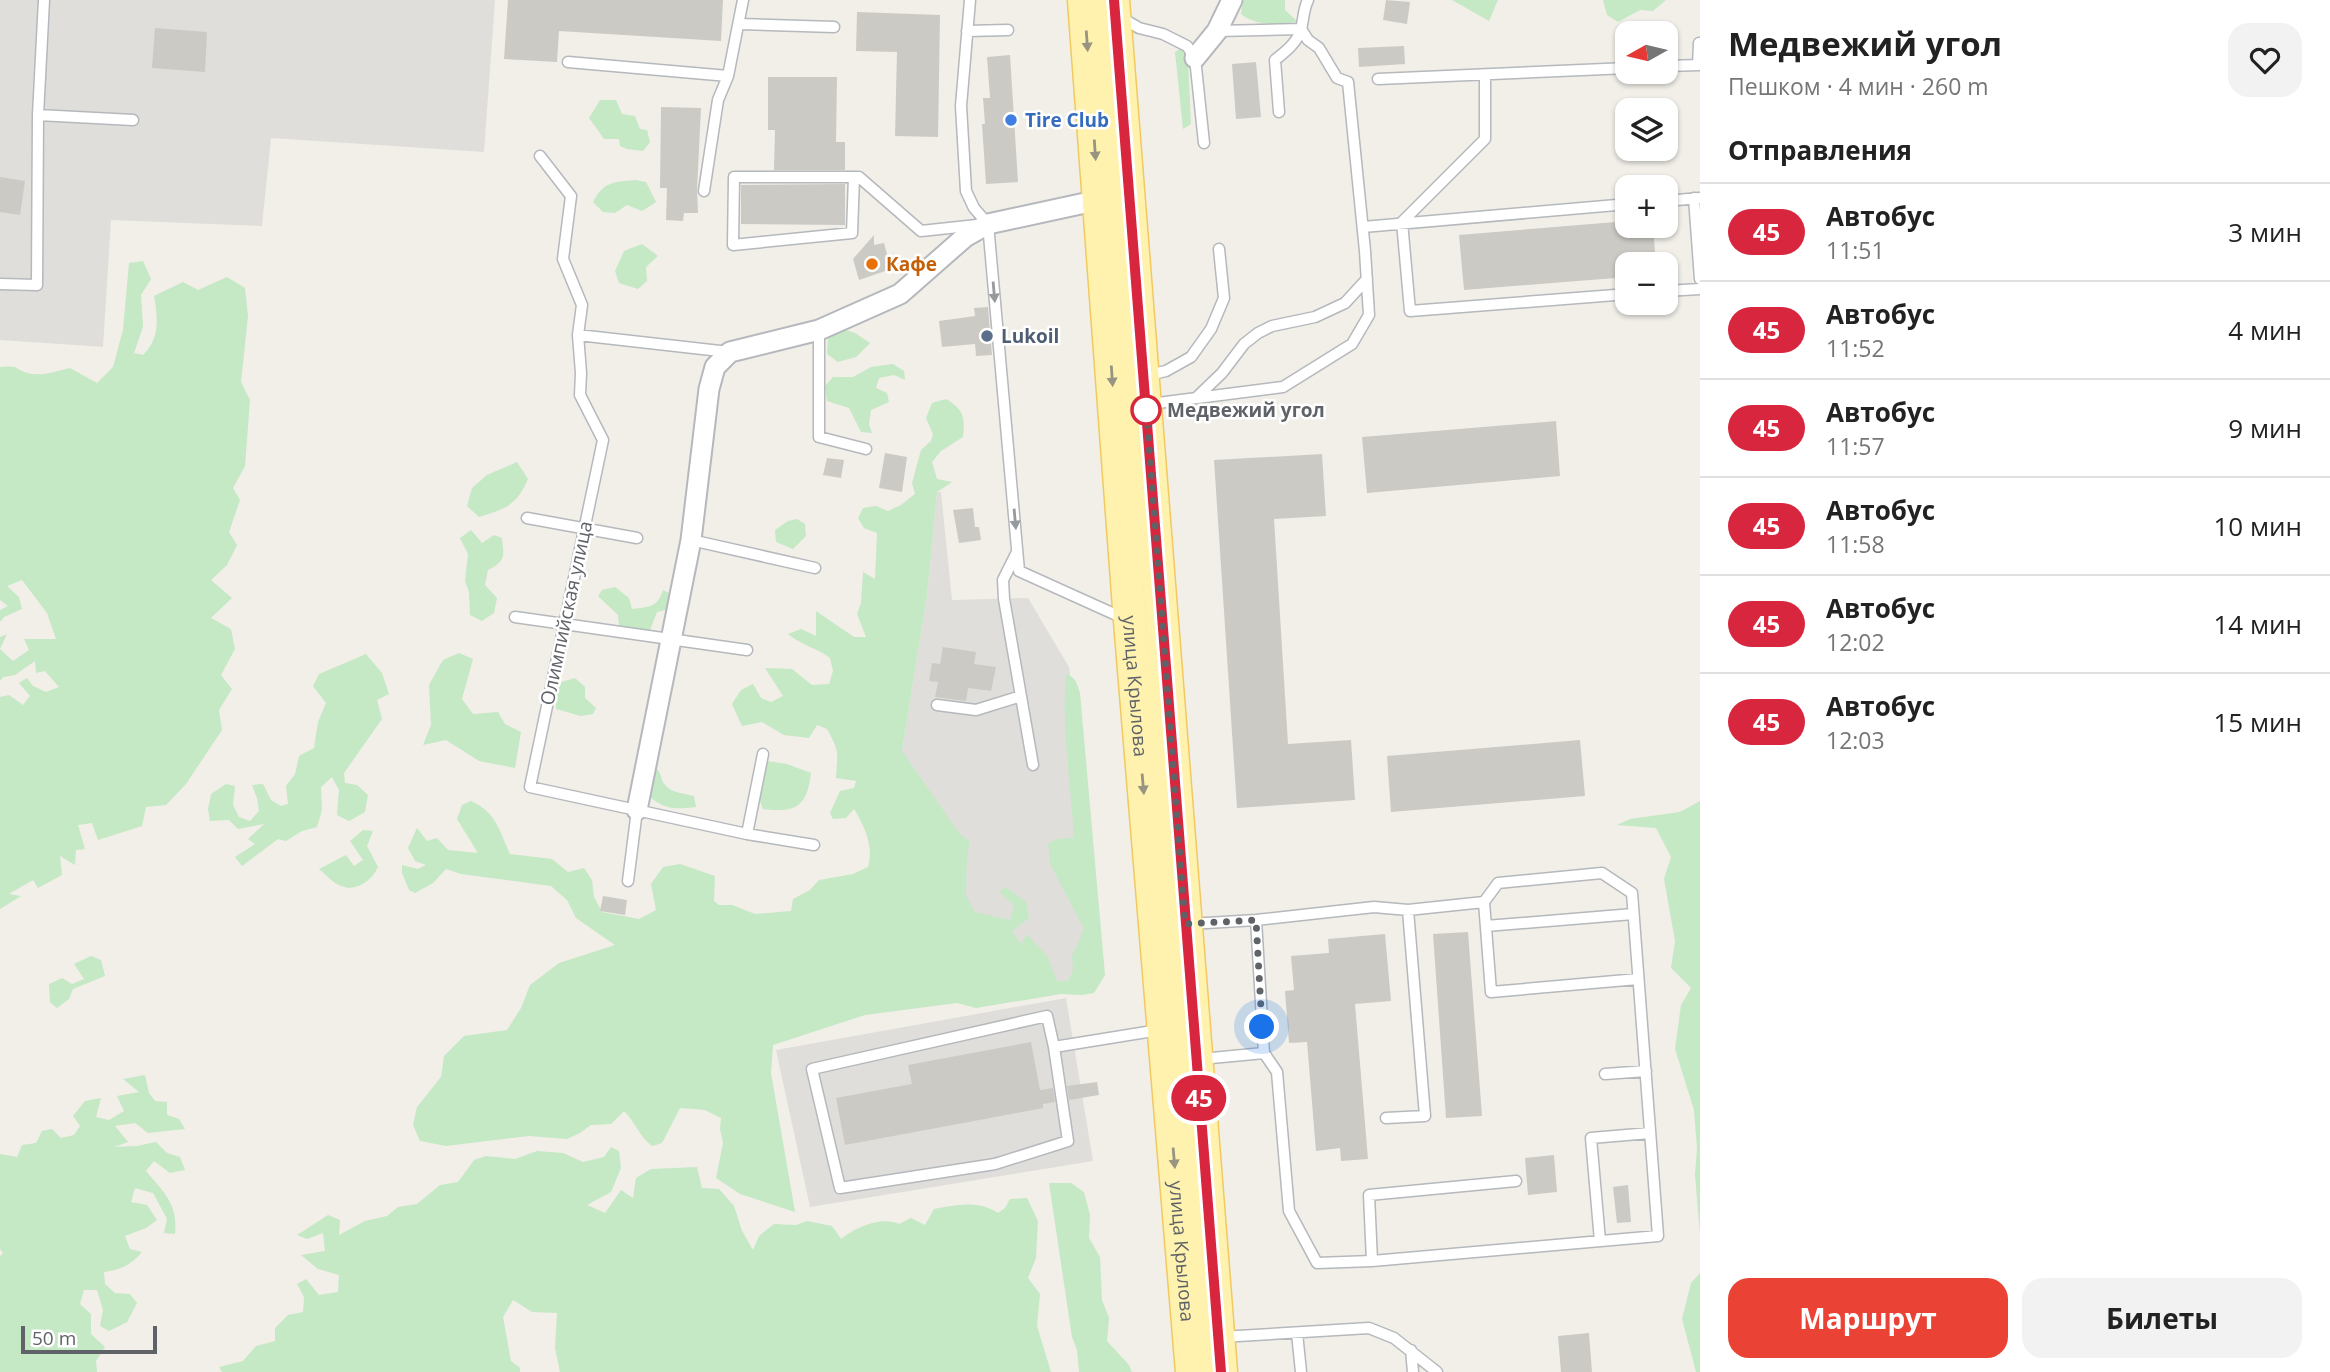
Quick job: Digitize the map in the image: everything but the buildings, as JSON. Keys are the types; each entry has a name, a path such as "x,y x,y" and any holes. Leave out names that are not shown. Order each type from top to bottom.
{"main road":[{"name":"улица Крылова","path":"1084,0 1130,621 1178,1027 1192,1372"},
{"name":"улица Крылова","path":"1114,7 1185,924 1178,1027 1196,1059 1222,1372"}],"street":[{"path":"1195,58 1217,31 1233,0"},
{"path":"637,810 691,540 709,389 715,367 730,352 819,330 900,294 964,237 988,225 1099,200"}],"lane":[{"path":"0,284 37,285 38,115 44,0"},
{"path":"704,191 718,100 728,76 743,0"},
{"path":"970,0 961,106 967,165 966,191 974,208 988,225 1020,571 1130,621"},
{"path":"1279,112 1275,60 1290,48 1301,29 1302,12 1308,0"},
{"path":"1114,7 1139,28 1163,34 1187,46 1195,58 1204,144"},
{"path":"740,24 834,27"},
{"path":"1217,31 1301,29"},
{"path":"1145,390 1196,398 1283,387 1352,344 1370,315 1348,82 1337,78 1320,48 1308,40 1301,29"},
{"path":"967,31 1008,30"},
{"path":"1678,66 1699,65 1699,43"},
{"path":"568,62 728,76"},
{"path":"1378,79 1615,69"},
{"path":"1402,222 1485,139 1485,75"},
{"path":"38,115 133,120"},
{"name":"Олимпийская улица","path":"540,156 571,196 564,259 582,305 578,335 580,395 603,440 530,787 747,834 814,845"},
{"path":"854,177 852,233 733,245 734,177 854,177 859,177 921,231 988,225"},
{"path":"1678,200 1697,198 1700,279"},
{"path":"1363,226 1615,205"},
{"path":"1402,222 1410,311 1615,295"},
{"path":"1145,390 1166,371 1191,357 1211,330 1224,298 1219,249"},
{"path":"1196,398 1222,373 1244,344 1258,333 1272,326 1315,317 1345,303 1367,279"},
{"path":"1678,290 1700,289"},
{"path":"819,330 819,437 866,449"},
{"path":"578,335 730,352"},
{"path":"527,518 636,538"},
{"path":"691,540 815,568"},
{"path":"1018,552 1003,580 1004,599 1033,765"},
{"path":"515,617 747,650"},
{"path":"937,705 976,710 1021,696"},
{"path":"747,834 763,754"},
{"path":"628,881 637,810"},
{"path":"1256,920 1264,1053 1277,1072 1289,1211 1317,1264 1658,1236 1632,893 1602,873 1498,883 1484,902 1491,992 1638,979"},
{"path":"1185,924 1256,920 1374,907 1409,910 1484,902"},
{"path":"1386,1118 1425,1116 1409,910"},
{"path":"1486,926 1633,914"},
{"path":"1047,1016 1054,1047 1068,1141 995,1164 840,1188 812,1069 1047,1016"},
{"path":"1054,1047 1178,1027"},
{"path":"1196,1059 1264,1053"},
{"path":"1605,1074 1646,1071"},
{"path":"1600,1241 1591,1138 1650,1133"},
{"path":"1372,1261 1369,1195 1516,1181"},
{"path":"1219,1338 1369,1328 1394,1338 1437,1372"},
{"path":"1297,1333 1301,1372"},
{"path":"1411,1350 1413,1372"}],"shaded area":[{"path":"0,0 495,0 484,152 271,138 262,226 111,220 103,347 0,340"},
{"path":"937,492 941,492 952,600 1028,598 1069,667 1103,968 1067,988 960,1001 902,751 927,596"},
{"path":"1066,998 1093,1161 810,1207 776,1050"}],"green space":[{"path":"1243,0 1285,0 1285,10 1298,22 1268,24 1254,21 1241,14"},
{"path":"1452,0 1498,0 1489,21"},
{"path":"1603,0 1666,0 1653,11 1640,10 1620,21 1607,15"},
{"path":"1181,48 1188,61 1191,124 1183,129 1175,52"},
{"path":"600,100 616,100 622,114 635,116 640,129 647,130 650,142 643,151 620,146 619,139 604,139 589,118"},
{"path":"636,180 646,182 656,202 642,211 627,205 615,213 603,212 593,202 606,186"},
{"path":"642,244 658,256 646,267 647,281 638,289 619,283 615,271 624,251"},
{"path":"143,261 151,279 141,295 143,327 134,353 143,355 155,335 154,296 183,282 198,290 227,277 245,288 248,316 241,382 250,400 245,466 233,488 240,500 229,532 237,545 227,565 211,580 232,598 211,618 231,629 235,649 221,675 232,689 219,710 222,730 186,784 166,805 146,807 142,826 98,840 92,823 78,825 85,849 76,850 75,865 60,856 62,875 38,888 33,880 9,894 21,896 0,909 0,697 9,695 23,705 30,696 19,683 27,678 33,686 46,692 59,687 45,671 36,673 35,661 15,675 3,677 0,681 0,649 13,661 29,650 24,639 56,639 47,613 22,580 7,586 19,597 22,609 4,617 0,622 0,610 8,606 0,600 0,367 14,367 38,374 70,368 97,383 113,367 123,330 129,263"},
{"path":"843,329 870,343 856,357 838,362 827,354 828,337"},
{"path":"893,364 904,371 905,380 894,375 879,378 876,388 887,393 889,402 871,410 869,425 872,433 861,432 849,408 827,401 825,386 833,377 853,377 871,367"},
{"path":"946,399 957,407 962,415 963,437 941,451 932,462 937,479 952,482 937,492 927,596 902,751 959,833 970,842 966,896 975,912 1010,920 1014,905 999,892 1006,887 1026,902 1029,918 1012,931 1021,944 1027,934 1048,957 1057,981 1068,981 1073,970 1072,956 1084,929 1050,864 1048,844 1057,839 1074,838 1066,736 1066,674 1074,679 1080,693 1105,975 1094,993 1061,994 976,1008 957,1003 865,1015 773,1045 771,1073 795,1212 740,1194 716,1178 723,1143 721,1118 705,1110 680,1108 662,1143 652,1146 624,1111 611,1124 591,1125 567,1139 529,1136 446,1146 420,1141 413,1125 417,1107 441,1077 444,1056 464,1036 507,1030 521,1008 530,985 559,963 615,945 576,918 567,900 551,886 461,874 446,869 433,883 415,893 409,890 402,873 402,865 418,869 426,865 415,861 408,848 417,828 427,841 437,838 448,850 478,853 457,819 462,805 471,801 491,816 510,854 552,859 568,872 584,868 592,880 594,897 602,912 639,919 656,910 651,884 663,867 680,864 715,876 714,901 719,905 732,905 755,914 791,911 793,899 810,890 819,880 853,874 868,867 870,852 867,837 854,809 846,818 833,819 830,813 840,791 854,788 856,781 836,778 837,753 827,729 817,725 809,738 784,735 762,722 742,726 732,704 741,690 753,684 761,698 771,702 783,696 765,668 792,669 812,685 829,684 833,671 830,658 788,634 801,629 816,636 816,611 854,637 866,637 857,614 861,603 863,572 875,579 877,533 864,528 858,518 863,508 876,506 888,511 915,494 912,483 921,450 931,441 933,434 926,418 932,403"},
{"path":"517,462 528,479 524,488 509,505 479,517 467,506 472,488 487,475"},
{"path":"797,519 805,524 806,536 793,549 776,542 775,530 788,521"},
{"path":"471,530 482,543 494,535 502,538 503,557 488,570 485,585 497,598 494,613 482,621 470,615 469,592 465,581 468,554 460,538"},
{"path":"615,587 629,598 632,609 652,605 663,590 671,594 669,609 657,612 650,630 633,632 619,626 618,615 598,596 602,590"},
{"path":"7,634 0,649 0,637"},
{"path":"459,653 473,659 462,699 473,714 498,712 505,724 521,732 515,768 479,761 446,740 423,745 431,725 429,685 443,660"},
{"path":"366,654 382,673 389,694 377,700 382,719 344,773 345,783 357,785 368,795 365,812 349,821 337,815 339,790 332,777 321,787 322,810 317,827 302,831 286,841 278,839 242,866 235,857 255,844 248,839 264,824 238,829 229,820 210,821 208,809 211,794 226,784 235,786 233,805 239,817 250,821 259,811 252,785 263,784 271,800 281,806 288,804 286,786 295,774 299,756 314,748 318,722 326,703 313,686 319,674"},
{"path":"575,678 585,687 585,698 596,708 593,714 581,716 556,709 561,682"},
{"path":"767,761 787,764 811,773 806,794 798,805 784,810 763,809 758,796"},
{"path":"657,769 668,788 694,796 696,807 668,807 645,793 649,772"},
{"path":"1700,801 1700,1234 1695,1175 1697,1149 1694,1110 1675,1049 1681,1005 1691,988 1671,968 1675,941 1664,879 1671,857 1656,828 1617,825 1630,819 1680,812"},
{"path":"363,830 373,831 367,846 378,867 361,885 343,887 319,869 346,855 354,866 363,860 350,841"},
{"path":"91,956 101,960 105,976 73,989 69,999 57,1008 50,1002 49,984 62,978 72,984 84,979 74,964"},
{"path":"145,1075 149,1093 155,1101 167,1102 167,1115 179,1119 185,1129 148,1133 135,1123 115,1126 128,1142 114,1147 156,1142 167,1153 180,1157 185,1170 170,1173 154,1161 146,1171 172,1206 175,1234 164,1233 167,1219 153,1193 135,1188 131,1202 147,1205 157,1220 146,1228 125,1236 130,1249 142,1252 138,1257 125,1266 104,1272 105,1284 115,1293 130,1294 137,1303 127,1322 109,1331 100,1326 103,1310 97,1290 84,1290 80,1304 91,1314 91,1334 105,1347 96,1361 97,1372 0,1372 0,1256 3,1253 0,1249 0,1154 17,1157 22,1145 36,1143 42,1131 52,1129 61,1138 74,1135 80,1126 73,1116 85,1101 101,1098 96,1117 109,1120 124,1111 117,1096 139,1092 123,1079"},
{"path":"611,1147 619,1151 621,1168 611,1192 587,1205 605,1213 621,1190 633,1198 636,1178 651,1169 697,1167 702,1188 719,1189 734,1206 742,1231 753,1250 759,1236 774,1224 796,1225 807,1221 832,1226 841,1239 854,1230 877,1222 899,1224 911,1218 925,1225 934,1209 975,1205 998,1213 1010,1199 1027,1198 1038,1221 1036,1258 1028,1278 1040,1294 1037,1326 1051,1372 560,1372 555,1348 557,1313 532,1312 513,1300 503,1317 511,1361 520,1368 520,1372 222,1372 219,1367 243,1361 256,1346 275,1341 275,1328 288,1315 303,1312 304,1297 297,1284 306,1279 319,1295 338,1292 339,1275 318,1269 301,1255 325,1251 323,1233 307,1239 297,1235 328,1215 340,1220 339,1235 365,1221 387,1216 398,1207 417,1204 440,1185 458,1182 474,1160 486,1156 515,1159 537,1151 563,1153 583,1162 604,1157"},
{"path":"1049,1183 1071,1183 1084,1192 1090,1215 1089,1238 1100,1257 1102,1300 1109,1318 1107,1341 1132,1372 1079,1372"},
{"path":"1700,1273 1700,1372 1696,1372 1682,1319 1691,1283"}],"bus line":[{"name":"45","path":"1114,0 1221,1372"}],"place":[{"name":"Tire Club","path":"1011,120"},
{"name":"Кафе","path":"872,264"},
{"name":"Lukoil","path":"987,336"},
{"name":"Медвежий угол","path":"1146,410"}],"route":[{"path":"1146,410 1146,405 1185,924 1256,920 1262,1027"}]}
